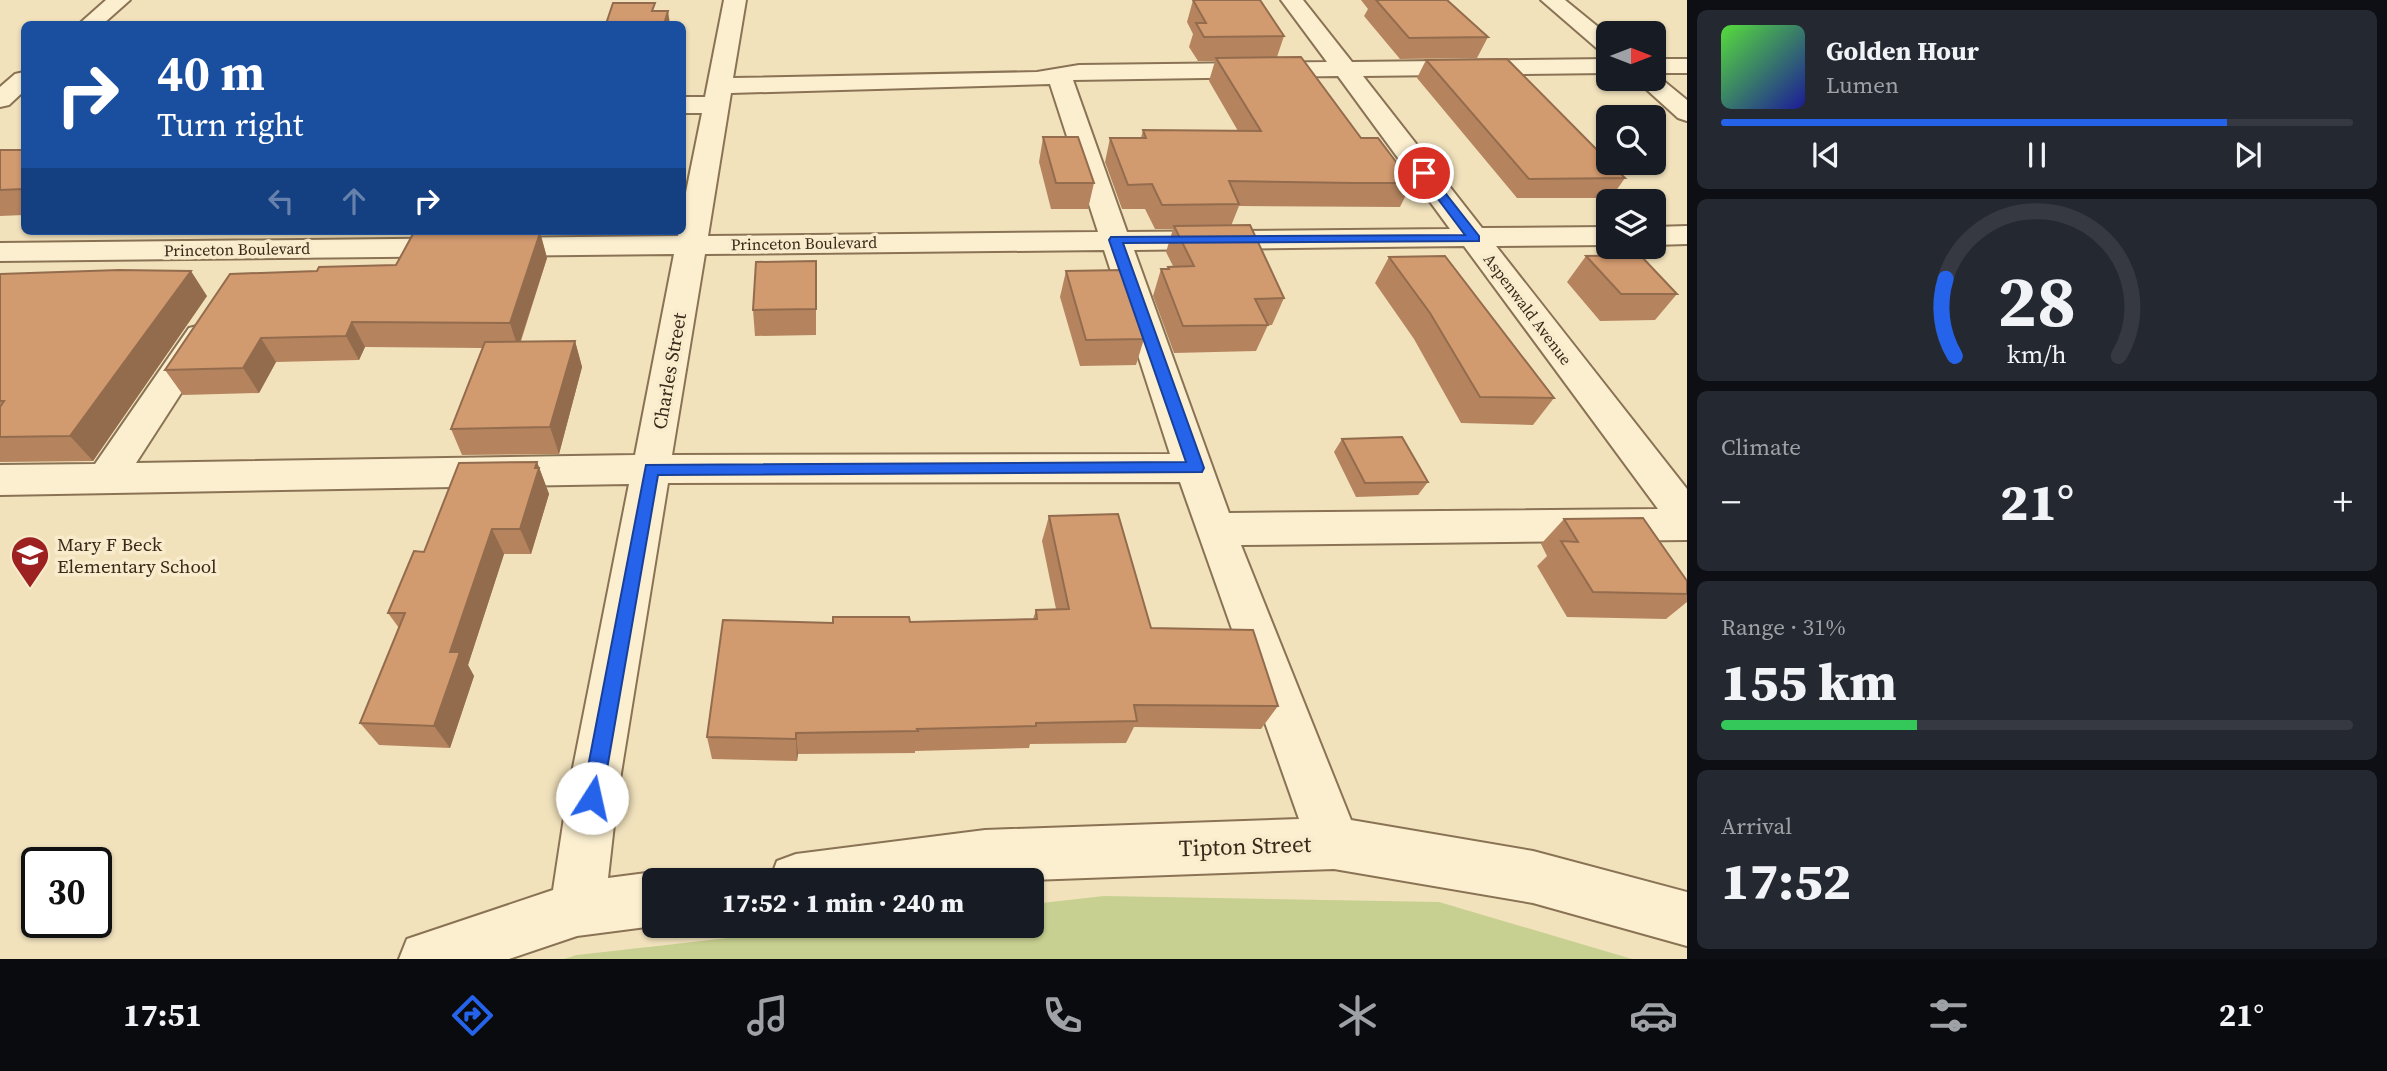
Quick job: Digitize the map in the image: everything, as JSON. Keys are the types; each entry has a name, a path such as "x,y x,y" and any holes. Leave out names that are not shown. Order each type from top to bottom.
{"street":[{"path":"94,21 119,0"},
{"name":"Charles Street","path":"577,909 592,798 691,244 706,99 735,0"},
{"name":"Aspenwald Avenue","path":"1292,0 1687,518"},
{"path":"1552,0 1596,36"},
{"path":"706,99 1037,79 1079,72 1596,66"},
{"path":"1666,66 1687,66"},
{"path":"1059,76 1215,529 1334,843"},
{"path":"0,100 21,82"},
{"path":"1661,91 1687,113"},
{"path":"0,111 21,111"},
{"name":"Princeton Boulevard","path":"0,252 265,240 691,244 1596,236"},
{"path":"1666,236 1687,236"},
{"path":"107,477 265,240"},
{"path":"0,480 651,469 1196,468"},
{"path":"1215,529 1687,524"},
{"name":"Tipton Street","path":"890,868 985,856 1334,843 1533,877 1687,919"},
{"path":"427,959 577,909 642,901"}],"green space":[{"path":"1104,896 1439,902 1632,959 564,959 577,955 728,938 1044,938 1044,903"}],"building":[{"path":"1193,0 1260,0 1284,36 1204,37 1196,23 1206,23"},
{"path":"1376,0 1447,0 1488,37 1409,38"},
{"path":"613,3 655,3 652,11 668,11 665,21 607,21"},
{"path":"1301,57 1361,138 1378,138 1412,183 1229,181 1239,204 1162,205 1152,184 1128,185 1110,138 1146,138 1143,130 1261,131 1216,58"},
{"path":"1507,59 1596,149 1596,175 1622,175 1625,178 1529,179 1426,60"},
{"path":"1043,137 1078,137 1094,183 1056,183"},
{"path":"0,150 21,150 21,189 0,190"},
{"path":"1250,225 1284,298 1255,299 1268,325 1183,326 1161,269 1194,266 1174,226"},
{"path":"412,235 539,235 510,323 352,322 346,336 261,338 243,368 165,370 230,274 317,271 319,267 396,265"},
{"path":"1445,256 1554,398 1480,397 1430,313 1389,257"},
{"path":"1586,256 1596,256 1596,259 1644,259 1677,294 1621,294"},
{"path":"816,261 816,309 753,310 756,262"},
{"path":"119,270 191,271 70,436 0,437 0,407 4,401 0,401 0,274"},
{"path":"1123,270 1144,339 1086,340 1066,271"},
{"path":"575,341 550,427 451,429 485,342"},
{"path":"1402,437 1428,482 1365,483 1342,439"},
{"path":"537,462 535,468 539,468 520,529 492,529 450,652 460,652 434,726 360,723 405,613 388,613 414,551 424,552 459,463"},
{"path":"1118,514 1151,628 1253,630 1278,706 1134,705 1137,721 1036,723 1036,726 917,729 918,731 796,733 796,739 707,737 723,620 833,623 833,617 909,617 910,622 1037,619 1036,610 1069,609 1049,516"},
{"path":"1643,518 1687,581 1687,594 1593,592 1561,541 1578,542 1564,519"}],"place":[{"name":"Mary F Beck Elementary School","path":"30,589"}],"route":[{"path":"592,798 651,469 1196,468 1115,240 1475,238 1424,173"}]}
